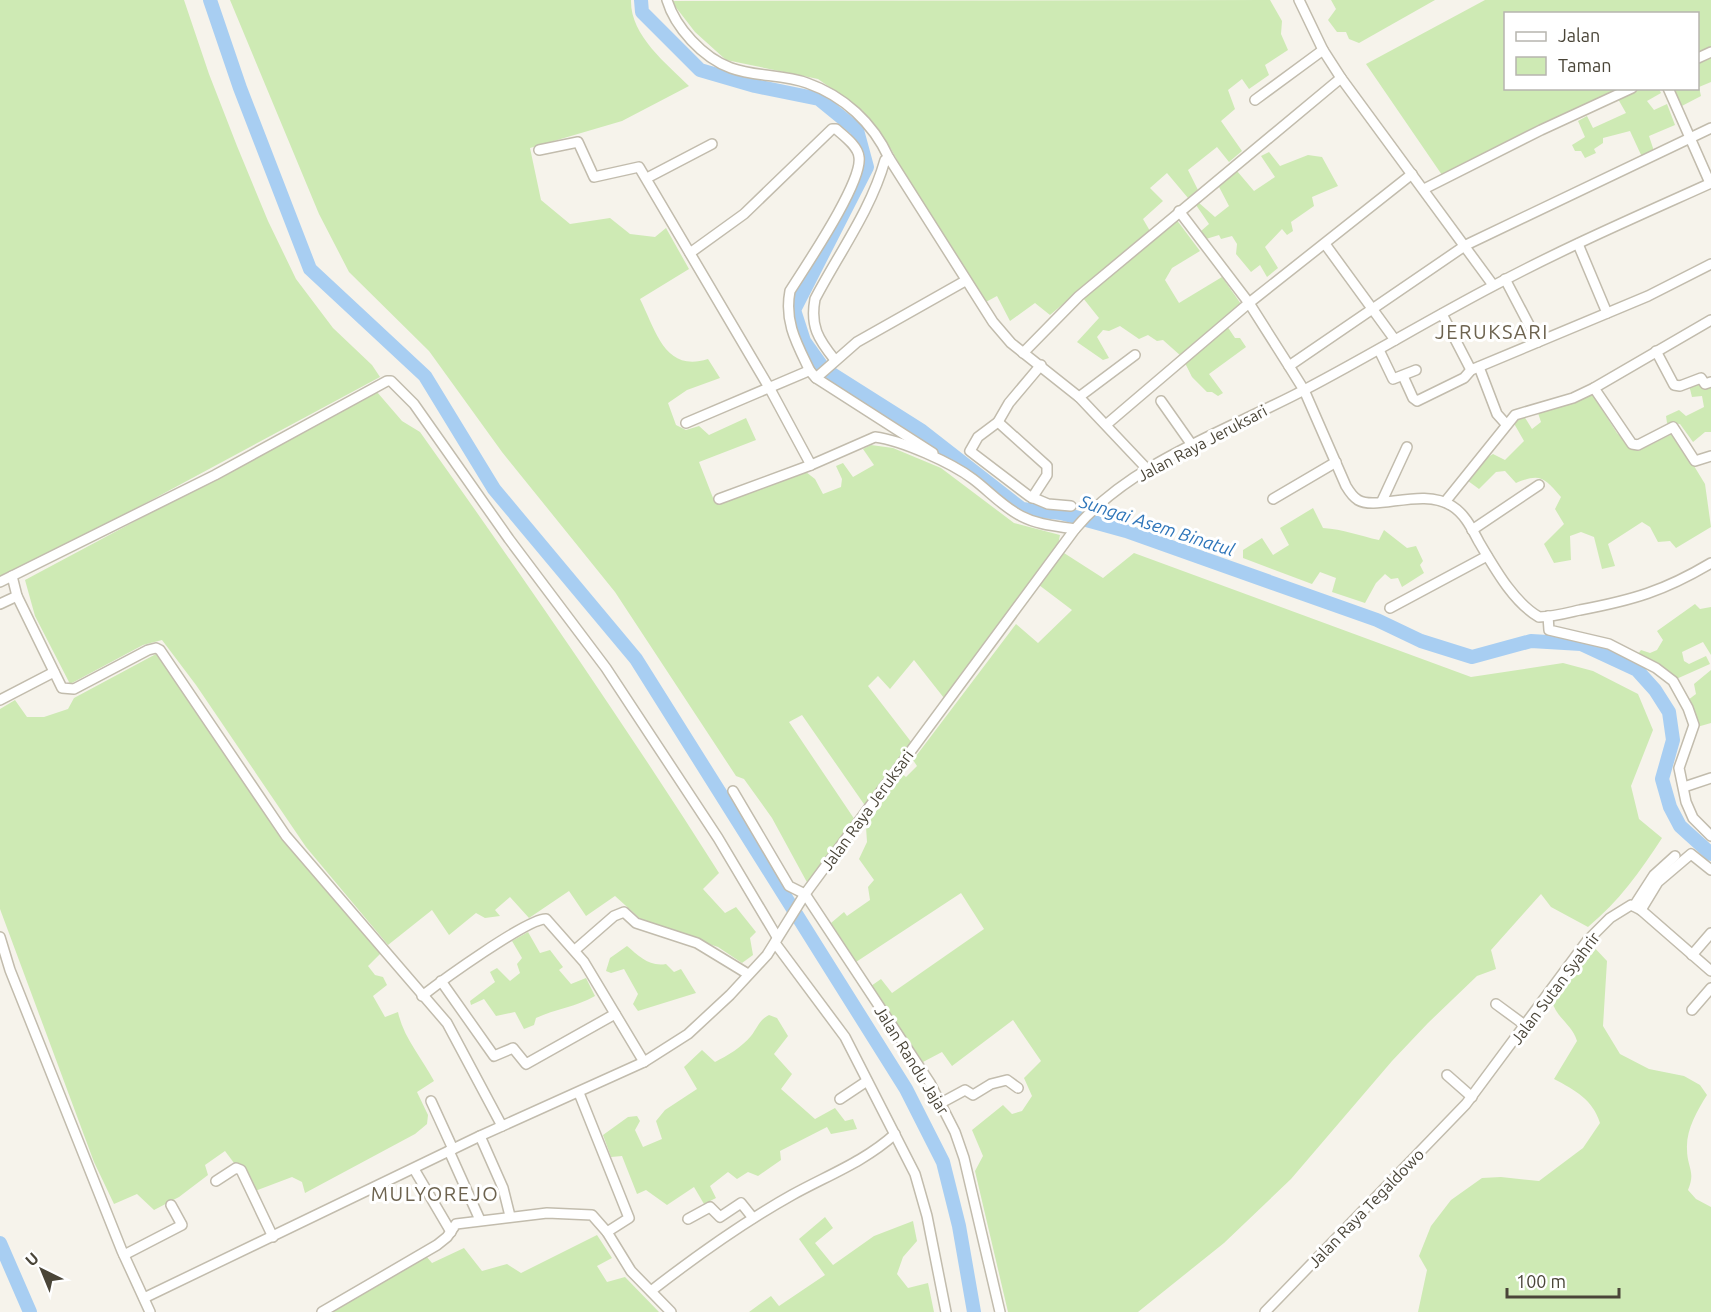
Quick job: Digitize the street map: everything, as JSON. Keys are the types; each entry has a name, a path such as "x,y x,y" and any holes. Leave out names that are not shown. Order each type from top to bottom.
{"street":[{"path":"667,0 672,16 685,33 719,62 731,68 790,78 822,89 853,109 883,144 889,158 965,281 993,322 1023,353 1079,397 1107,424 1148,470"},
{"path":"1299,0 1323,50 1341,78 1494,285"},
{"path":"1256,100 1323,50"},
{"path":"1023,353 1079,296 1341,78"},
{"path":"1424,189 1628,90"},
{"path":"1669,90 1709,184 1711,196"},
{"path":"1290,366 1466,245 1711,128"},
{"path":"690,253 744,214 832,129 836,129 858,153 859,169 847,197 790,291 788,301 787,315 794,338 815,375 971,477 998,502 1023,517 1038,523 1076,528"},
{"path":"539,150 578,142 594,177 637,167 647,178 770,389 811,465"},
{"path":"647,178 712,144"},
{"path":"834,361 814,332 815,299 857,225 885,160 889,158"},
{"path":"1107,424 1249,303 1412,174"},
{"name":"Jalan Raya Jeruksari","path":"144,1298 480,1136 644,1062 688,1034 708,1018 748,974 777,937 804,897 1076,528 1092,510 1148,470 1192,445 1304,390 1494,285 1709,184"},
{"path":"1179,211 1249,303 1290,366 1304,390 1346,486 1356,500 1368,503 1429,498 1445,502 1459,511 1487,556 1527,608 1539,616 1650,594 1673,586 1711,563"},
{"path":"1325,244 1395,340"},
{"path":"1578,244 1607,313"},
{"path":"1403,376 1413,398 1417,401 1464,378 1475,369 1648,296 1711,264"},
{"path":"1506,279 1538,342"},
{"path":"687,423 770,389 815,375 857,342 965,281"},
{"path":"1442,314 1475,369 1497,414 1506,424"},
{"path":"1445,502 1506,424 1524,410 1556,403 1594,388 1711,320"},
{"path":"1379,350 1393,379 1416,369"},
{"path":"1656,351 1674,385 1680,386 1701,378 1705,384 1711,382"},
{"path":"1079,397 1135,355"},
{"path":"1041,365 1009,403 998,422 978,437 970,451 1032,498 1048,504 1071,506"},
{"path":"0,604 15,586 387,381 391,381 414,404 492,516 606,668 718,838 777,937 845,1037 915,1174 927,1216 946,1312"},
{"path":"1594,388 1632,444 1638,445 1673,427 1695,462 1711,456"},
{"path":"1161,401 1192,445"},
{"path":"998,422 1047,466 1047,475 1032,498"},
{"path":"719,499 811,465 875,437 938,457"},
{"path":"1382,501 1407,447"},
{"path":"1274,499 1336,462"},
{"path":"1472,530 1539,485"},
{"path":"1390,608 1487,556"},
{"path":"0,582 15,586"},
{"path":"15,586 62,688 69,690 148,650 156,648 160,650 286,836 447,1023 502,1126"},
{"path":"1548,616 1549,630 1608,644 1656,668 1672,681 1688,708 1694,725 1680,763 1689,809 1711,836"},
{"path":"0,700 54,672"},
{"path":"1684,787 1711,778"},
{"name":"Jalan Randu Jajar","path":"733,791 789,886 804,897 930,1083 945,1101 964,1158 1000,1312"},
{"path":"1642,911 1658,882 1691,854 1711,870"},
{"path":"1642,911 1654,874 1675,856"},
{"name":"Jalan Sutan Syahrir","path":"1469,1100 1598,929 1620,909 1642,911"},
{"path":"1642,911 1711,971"},
{"path":"575,951 614,916 624,912 636,923 697,944 748,974"},
{"path":"422,996 441,981 542,918 550,921 575,951 644,1062"},
{"path":"1692,955 1711,933"},
{"path":"0,938 10,970 124,1255 150,1312"},
{"path":"441,981 494,1056 513,1048 526,1064 615,1014"},
{"path":"1692,1010 1711,988"},
{"path":"1496,1004 1526,1026"},
{"path":"1447,1075 1469,1100"},
{"path":"945,1101 965,1090 973,1095 991,1084 1007,1080 1018,1088"},
{"path":"840,1099 867,1081"},
{"path":"579,1093 629,1218 608,1232"},
{"name":"Jalan Raya Tegaldowo","path":"1265,1312 1469,1100"},
{"path":"431,1101 480,1220"},
{"path":"651,1291 698,1255 753,1218 854,1164 895,1134"},
{"path":"480,1136 503,1188 510,1216"},
{"path":"216,1181 236,1168 241,1170 273,1237"},
{"path":"414,1168 451,1232"},
{"path":"688,1219 710,1208 720,1217 741,1203 753,1218"},
{"path":"124,1255 182,1225 171,1205"},
{"path":"322,1312 437,1245 456,1224 510,1216 581,1213 592,1215 608,1232 631,1271 671,1312"}],"green space":[{"path":"0,0 184,0 237,146 268,221 296,279 333,328 372,365 380,377 79,539 0,578"},
{"path":"230,0 631,0 632,13 643,37 660,58 689,86 622,121 530,148 541,200 570,224 610,218 630,234 655,237 666,228 689,269 640,299 657,336 672,355 681,360 693,362 708,359 720,378 687,390 668,403 676,425 686,430 699,426 709,435 746,418 756,440 699,462 715,503 806,472 815,479 823,494 841,487 842,479 836,466 843,463 853,477 874,465 863,449 871,445 893,448 941,468 1014,523 1060,535 1058,545 944,698 914,660 890,689 878,676 868,686 912,743 866,807 802,715 789,722 855,820 809,886 772,818 744,779 736,776 615,592 502,452 429,351 349,272 319,214"},
{"path":"1270,0 1282,21 1281,34 1288,50 1265,65 1269,75 1249,89 1242,79 1228,90 1235,109 1221,121 1242,151 1229,162 1217,147 1188,170 1198,190 1188,198 1167,173 1150,188 1163,201 1143,219 1150,231 1050,315 1035,303 1010,321 997,296 984,303 921,204 891,149 862,110 818,79 726,60 695,32 671,1"},
{"path":"1331,0 1435,0 1359,43 1349,39 1346,32 1337,32 1328,20 1336,9"},
{"path":"1485,0 1711,0 1711,82 1699,87 1699,12 1504,12 1504,90 1660,90 1661,93 1647,101 1654,110 1667,104 1675,125 1649,136 1654,151 1642,157 1630,131 1603,138 1603,143 1594,149 1596,153 1585,158 1581,151 1575,151 1572,145 1585,137 1578,121 1587,116 1593,128 1626,113 1614,92 1442,175 1366,64"},
{"path":"1699,87 1701,96 1678,108 1671,90 1699,90"},
{"path":"1269,152 1280,166 1308,155 1322,157 1338,186 1312,197 1314,206 1291,222 1293,231 1287,235 1282,229 1265,247 1278,268 1267,277 1260,265 1251,272 1236,254 1237,244 1232,236 1221,239 1219,235 1206,239 1201,231 1209,224 1196,205 1198,202 1215,217 1229,206 1218,185 1237,171 1254,191 1275,177 1261,156"},
{"path":"1176,219 1200,251 1172,268 1165,280 1179,303 1222,277 1241,304 1181,356 1163,340 1157,341 1148,335 1139,339 1120,326 1109,331 1103,330 1097,337 1109,358 1103,360 1077,342 1099,318 1083,298"},
{"path":"1227,326 1235,338 1240,338 1246,347 1209,374 1223,393 1218,396 1207,392 1192,377 1185,363"},
{"path":"1701,380 1711,384 1711,432 1705,432 1693,442 1680,424 1667,423 1666,416 1679,410 1686,416 1704,407 1702,396 1692,397 1689,385"},
{"path":"377,392 402,421 420,432 647,761 719,873 703,889 725,913 736,907 756,932 750,938 753,955 742,963 718,947 645,923 615,896 586,916 569,891 529,918 510,897 495,910 500,916 485,918 476,913 449,935 432,910 388,945 306,847 196,685 162,640 143,645 70,684 35,616 25,580"},
{"path":"1592,394 1617,433 1638,451 1674,433 1705,484 1711,527 1676,548 1670,541 1658,542 1650,527 1642,522 1608,544 1615,566 1602,569 1594,537 1581,532 1570,536 1571,560 1554,563 1544,544 1564,524 1555,509 1561,497 1546,481 1531,478 1516,483 1505,471 1496,472 1479,489 1464,478 1493,454 1505,460 1524,441 1512,420 1524,416 1532,429 1541,422 1537,410"},
{"path":"1313,508 1323,528 1379,540 1384,530 1407,548 1416,546 1423,561 1420,565 1424,573 1402,587 1398,578 1391,579 1385,574 1376,583 1365,603 1332,592 1336,578 1320,572 1312,584 1243,558 1243,550 1262,538 1273,555 1289,545 1280,528"},
{"path":"1064,553 1103,578 1134,553 1471,677 1563,663 1593,671 1638,694 1653,730 1631,786 1639,819 1662,838 1619,896 1588,927 1551,907 1541,894 1491,950 1496,969 1477,976 1428,1023 1392,1061 1291,1179 1224,1243 1138,1312 1008,1312 975,1171 983,1156 972,1130 1003,1105 1012,1114 1022,1111 1032,1096 1024,1078 1041,1061 1013,1020 952,1066 942,1052 923,1062 871,986 881,979 892,993 984,929 961,893 856,962 831,923 844,912 847,916 870,900 868,887 874,880 859,859 867,842 866,827 901,773 906,777 917,766 913,760 1016,624 1038,643 1072,610 1039,585"},
{"path":"1695,604 1700,609 1711,607 1711,655 1703,642 1682,652 1684,661 1689,664 1706,656 1710,664 1674,680 1638,654 1641,650 1650,653 1657,650 1663,640 1657,631"},
{"path":"156,654 162,655 284,839 382,952 368,966 375,975 383,977 387,985 373,996 385,1017 398,1012 408,1039 434,1081 417,1092 428,1115 427,1124 415,1134 305,1193 302,1182 292,1177 255,1191 225,1151 205,1165 208,1175 179,1197 154,1210 137,1194 114,1204 94,1162 0,909 0,709 15,700 27,717 44,717 68,709 74,698"},
{"path":"1711,670 1711,723 1697,727 1688,700 1696,694 1694,684"},
{"path":"528,932 540,953 550,950 563,967 559,970 571,984 586,978 595,996 536,1018 534,1025 524,1029 515,1012 496,1016 484,999 471,1005 470,1001 495,982 490,972 497,968 510,981 520,973 517,964 522,958 512,941"},
{"path":"1591,944 1607,961 1603,1026 1620,1054 1649,1069 1684,1076 1700,1085 1707,1095 1690,1128 1687,1155 1691,1174 1688,1190 1696,1199 1711,1207 1711,1312 1418,1312 1427,1270 1419,1256 1431,1226 1451,1200 1482,1178 1501,1177 1539,1181 1583,1148 1600,1123 1588,1102 1554,1079 1577,1041 1552,1001"},
{"path":"627,946 649,962 666,964 674,972 681,969 696,993 638,1011 633,1004 638,994 624,969 611,973 606,971 610,958"},
{"path":"769,1015 777,1018 788,1036 774,1054 792,1074 781,1089 815,1119 835,1108 845,1121 853,1119 857,1129 831,1134 827,1127 780,1151 781,1160 758,1176 748,1172 737,1179 728,1172 710,1186 716,1198 704,1204 694,1187 667,1205 646,1190 637,1194 622,1156 611,1157 603,1135 628,1117 637,1116 640,1121 635,1130 643,1147 662,1139 656,1121 665,1110 697,1089 684,1067 702,1050 715,1062 729,1054 747,1040 761,1021"},
{"path":"825,1217 833,1228 815,1243 833,1265 874,1236 913,1221 917,1241 903,1257 897,1274 908,1288 928,1283 934,1312 749,1312 771,1296 779,1306 825,1275 799,1239"},
{"path":"597,1235 612,1258 597,1266 607,1282 625,1277 659,1312 332,1312 426,1256 432,1263 464,1248 482,1271 507,1264 521,1273"}],"waterway":[{"path":"210,0 240,88 310,269 425,376 494,489 636,659 906,1089 943,1162 959,1226 974,1312"},
{"name":"Sungai Asem Binatul","path":"641,0 642,12 700,70 755,86 819,99 857,130 867,167 794,310 804,341 824,369 922,431 1022,509 1061,513 1126,531 1377,620 1421,641 1472,657 1531,641 1581,644 1637,670 1655,690 1669,712 1673,740 1662,779 1670,807 1680,826 1711,854"},
{"path":"0,1243 30,1312"}],"district":[{"name":"JERUKSARI","path":"1492,332"},
{"name":"MULYOREJO","path":"435,1194"}]}
